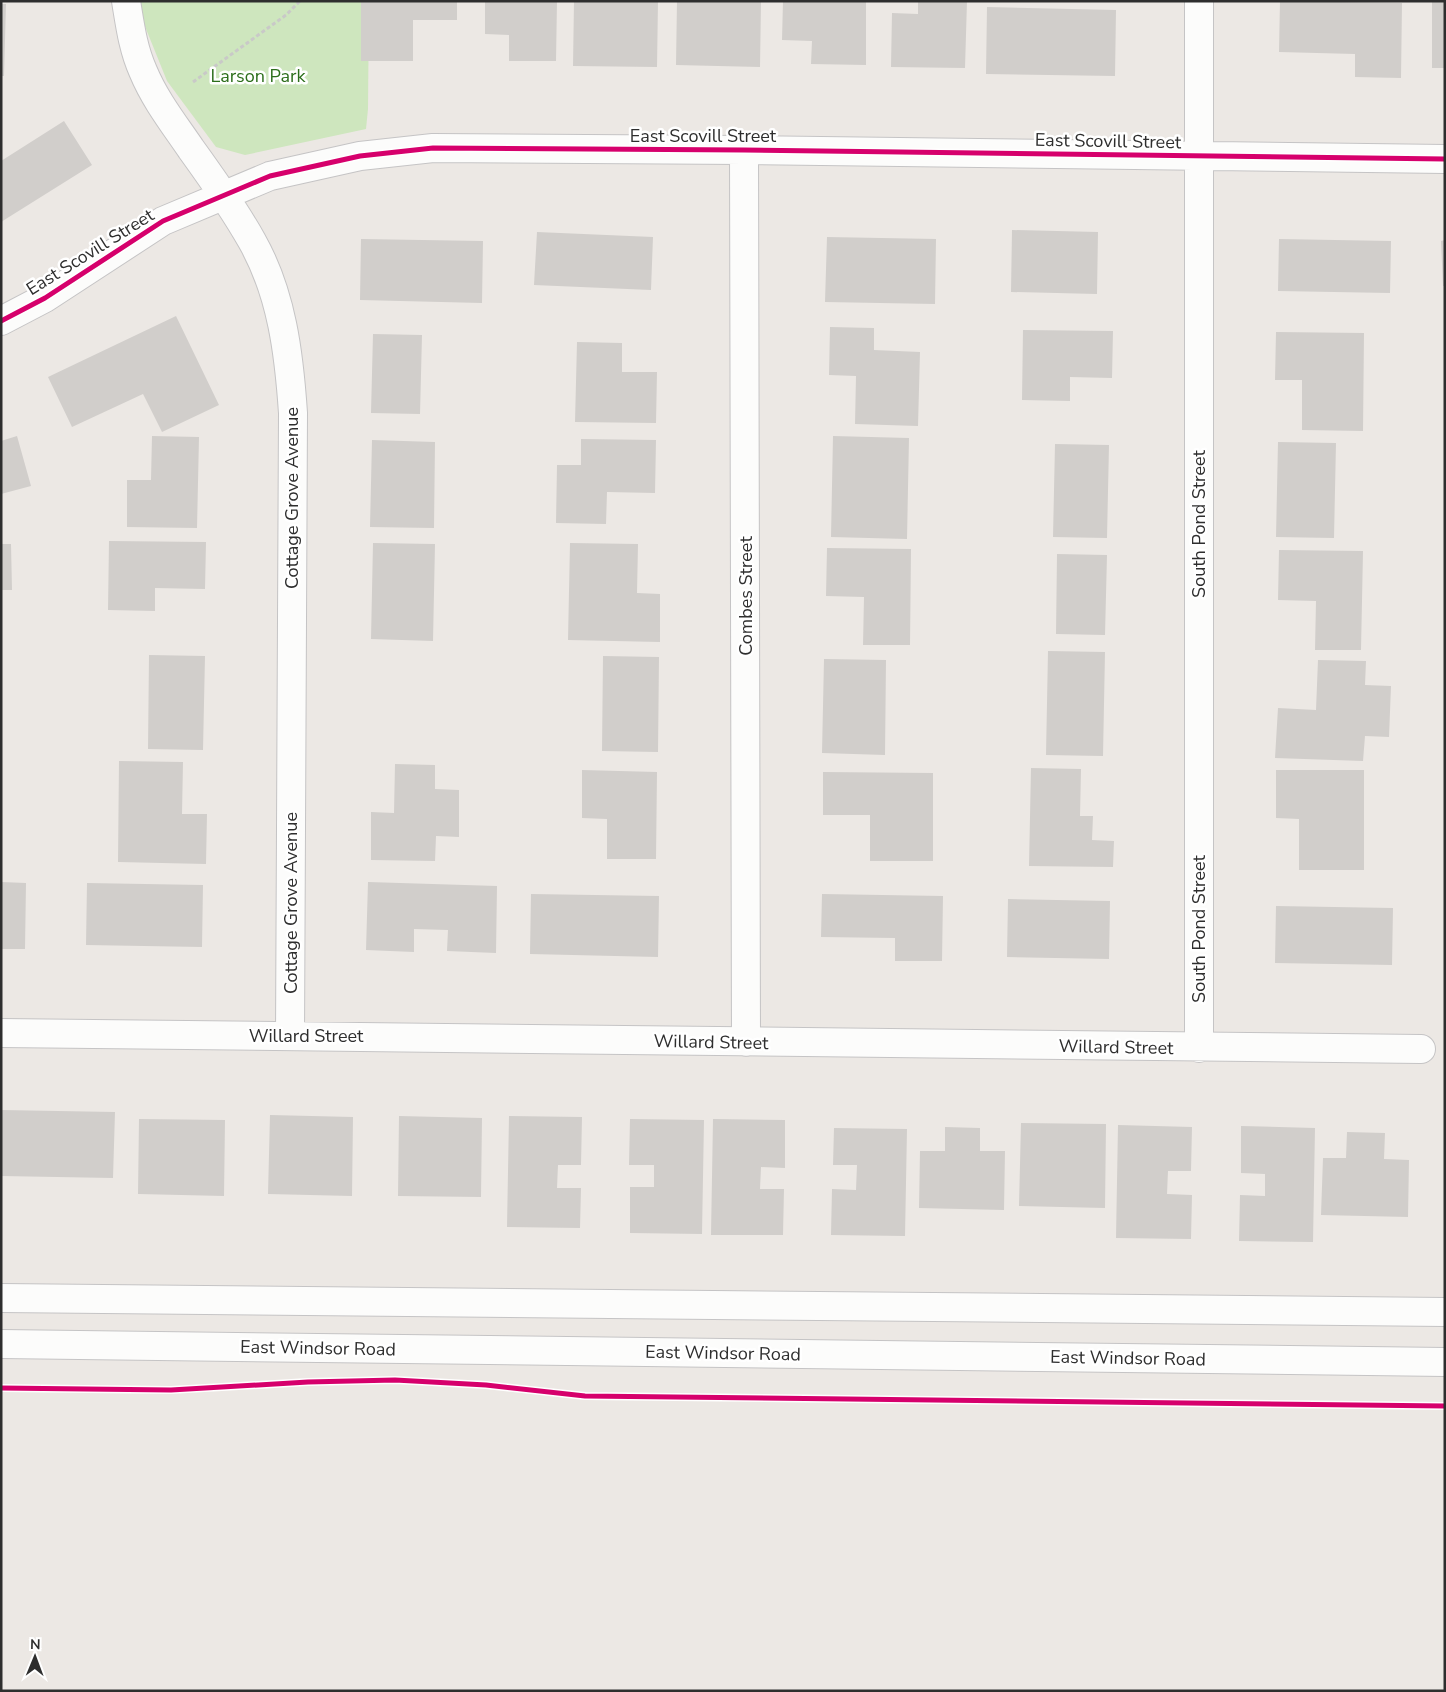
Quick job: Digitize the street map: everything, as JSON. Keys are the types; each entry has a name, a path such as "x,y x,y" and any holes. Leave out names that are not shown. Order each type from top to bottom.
{"street":[{"name":"Cottage Grove Avenue","path":"126,1 132,37 143,72 168,117 223,196 252,242 277,302 288,350 293,413 290,1036"},
{"name":"South Pond Street","path":"1199,1 1199,1048"},
{"name":"East Scovill Street","path":"1,321 45,298 164,220 270,176 360,156 433,148 1445,159"},
{"name":"Combes Street","path":"744,150 746,1042"},
{"name":"Willard Street","path":"1,1033 1199,1048 1422,1048"},
{"path":"1,1298 1445,1312"},
{"name":"East Windsor Road","path":"1,1344 1445,1362"}],"path":[{"path":"193,82 286,15 300,1"}],"green space":[{"name":"Larson Park","path":"139,1 369,1 368,109 366,129 245,155 216,147 167,81 142,19"}],"building":[{"path":"361,1 457,1 457,20 413,20 413,61 361,61"},
{"path":"485,1 557,1 556,61 509,61 509,35 485,34"},
{"path":"574,1 658,1 657,67 573,66"},
{"path":"677,1 761,1 760,67 676,65"},
{"path":"783,1 866,1 866,65 811,64 812,41 782,40"},
{"path":"918,1 967,1 965,68 891,67 892,13 918,14"},
{"path":"1280,1 1402,3 1401,78 1355,77 1355,54 1279,52"},
{"path":"1432,1 1445,1 1445,68 1432,68"},
{"path":"1,4 6,4 4,76 1,76"},
{"path":"987,7 1116,10 1115,76 986,74"},
{"path":"64,121 92,165 1,222 1,161"},
{"path":"1012,230 1098,232 1097,294 1011,292"},
{"path":"537,232 653,237 651,290 534,285"},
{"path":"827,237 936,239 935,304 825,302"},
{"path":"361,239 483,241 482,303 360,300"},
{"path":"1279,239 1391,241 1390,293 1278,291"},
{"path":"1445,240 1445,286 1443,286 1441,241"},
{"path":"176,316 219,405 162,432 143,394 72,427 48,377"},
{"path":"830,327 874,328 874,350 920,352 918,426 855,424 856,376 829,375"},
{"path":"1023,330 1113,331 1112,378 1070,377 1070,401 1022,400"},
{"path":"1276,332 1364,333 1363,431 1302,430 1302,380 1275,380"},
{"path":"373,334 422,335 420,414 371,413"},
{"path":"577,342 622,343 622,372 657,372 656,423 575,422"},
{"path":"17,436 31,486 1,494 1,441"},
{"path":"152,436 199,437 197,528 127,527 127,480 151,480"},
{"path":"833,436 909,438 907,539 831,537"},
{"path":"581,439 656,440 655,493 607,492 606,524 556,523 557,465 581,465"},
{"path":"372,440 435,442 434,528 370,527"},
{"path":"1278,442 1336,443 1334,538 1276,537"},
{"path":"1055,444 1109,445 1107,538 1053,537"},
{"path":"109,541 206,542 205,589 155,588 155,611 108,610"},
{"path":"373,543 435,544 433,641 371,639"},
{"path":"570,543 638,544 637,593 660,594 660,642 568,640"},
{"path":"1,544 11,544 12,590 1,590"},
{"path":"827,548 911,549 910,645 863,645 864,597 826,596"},
{"path":"1279,550 1363,551 1361,650 1315,650 1316,601 1278,600"},
{"path":"1057,554 1107,555 1105,635 1056,634"},
{"path":"1048,651 1105,652 1103,756 1046,755"},
{"path":"149,655 205,656 203,750 148,749"},
{"path":"603,656 659,657 658,752 602,751"},
{"path":"824,659 886,660 885,755 822,753"},
{"path":"1318,660 1366,661 1365,685 1391,686 1389,737 1365,736 1363,761 1275,758 1278,708 1316,710"},
{"path":"119,761 183,762 182,814 207,814 206,864 118,862"},
{"path":"395,764 435,765 435,789 459,790 459,837 436,836 435,861 371,860 371,812 394,813"},
{"path":"1031,768 1081,769 1080,816 1093,816 1092,840 1114,841 1113,867 1029,866"},
{"path":"582,770 657,772 656,859 607,859 607,819 582,818"},
{"path":"1276,770 1364,770 1364,870 1299,870 1299,819 1276,818"},
{"path":"823,772 933,773 933,861 870,861 870,815 823,815"},
{"path":"1,882 26,883 25,949 1,949"},
{"path":"368,882 497,886 496,953 447,951 448,930 414,929 414,952 366,950"},
{"path":"87,883 203,885 202,947 86,945"},
{"path":"531,894 659,896 658,957 530,954"},
{"path":"822,894 943,896 942,961 895,961 895,938 821,937"},
{"path":"1008,899 1110,901 1109,959 1007,957"},
{"path":"1276,906 1393,908 1392,965 1275,963"},
{"path":"1,1110 115,1112 113,1178 1,1176"},
{"path":"270,1115 353,1117 352,1196 268,1194"},
{"path":"399,1116 482,1118 481,1197 398,1196"},
{"path":"509,1116 582,1117 581,1165 558,1165 557,1188 581,1188 580,1228 507,1227"},
{"path":"139,1119 225,1120 224,1196 138,1194"},
{"path":"630,1119 704,1120 702,1234 630,1233 630,1187 654,1187 654,1165 629,1165"},
{"path":"713,1119 785,1120 785,1168 761,1167 760,1189 784,1189 783,1235 711,1235"},
{"path":"1021,1123 1106,1124 1105,1208 1019,1206"},
{"path":"1118,1125 1192,1127 1191,1171 1168,1171 1167,1194 1192,1195 1191,1239 1116,1238"},
{"path":"1241,1126 1315,1128 1313,1242 1239,1241 1240,1195 1265,1196 1265,1174 1241,1173"},
{"path":"945,1127 980,1128 980,1151 1005,1151 1004,1210 919,1208 920,1151 945,1151"},
{"path":"834,1128 907,1129 905,1236 831,1235 832,1189 856,1190 857,1165 833,1165"},
{"path":"1347,1132 1385,1133 1384,1159 1409,1160 1408,1217 1321,1215 1323,1158 1346,1158"}],"cycle path":[{"path":"1,321 45,298 163,221 270,176 360,156 433,148 1445,159"},
{"path":"1,1388 171,1390 308,1382 395,1380 486,1385 585,1396 1445,1406"}]}
